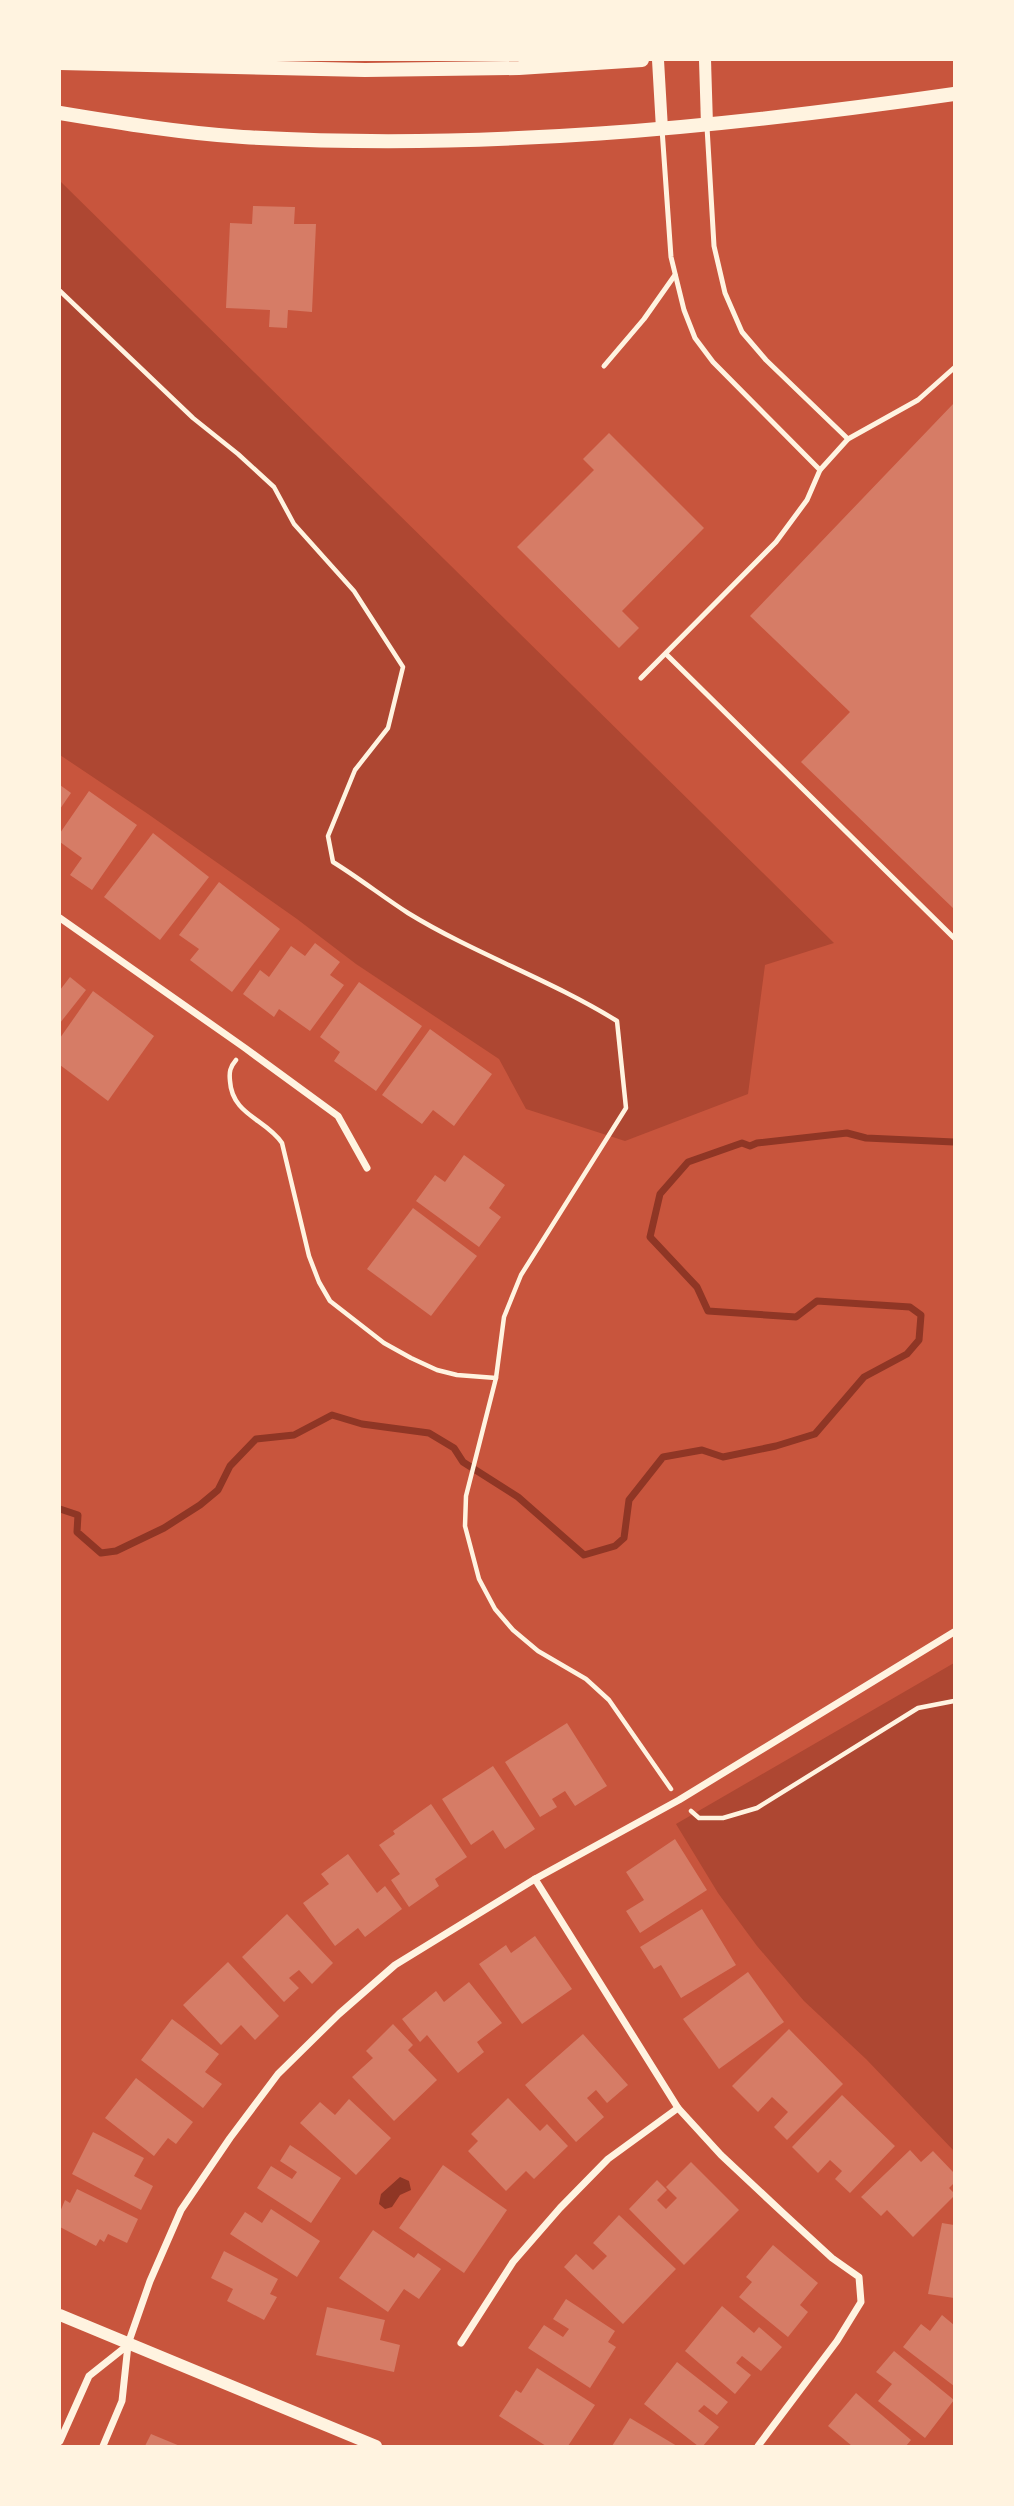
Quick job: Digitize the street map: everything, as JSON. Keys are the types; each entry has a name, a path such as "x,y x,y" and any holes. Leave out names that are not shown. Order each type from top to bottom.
{"main road":[{"path":"356,70 371,60"},
{"path":"60,63 356,70 519,68 642,60"},
{"path":"60,113 193,132 403,141 555,137 662,129 852,109 954,94"}],"street":[{"path":"658,60 662,129"},
{"path":"705,60 707,125"},
{"path":"60,918 338,1116 367,1168"},
{"path":"103,2446 122,2401 128,2345 150,2281 181,2210 278,2074 339,2014 395,1965 535,1879 679,1800 954,1632"},
{"path":"535,1879 678,2108 721,2155 783,2213 832,2258 859,2277 861,2302 837,2341 758,2446"},
{"path":"461,2343 513,2262 560,2208 608,2159 678,2108"},
{"path":"60,2315 376,2446"},
{"path":"60,2441 89,2376 128,2345"}],"lane":[{"path":"707,125 714,246 725,293 742,332 766,360 848,439"},
{"path":"662,129 671,257 684,310 695,338 713,362 821,470"},
{"path":"604,366 645,320 675,275"},
{"path":"641,678 776,542 807,500 821,470 848,439 918,400 954,369"},
{"path":"666,654 954,938"}],"path":[{"path":"60,291 193,418 238,454 274,488 295,524 354,591 403,667 388,728 355,770 328,836 333,862 409,913 589,1003 617,1021 626,1108 521,1275 504,1317 496,1378 466,1496 465,1526 479,1579 495,1609 513,1630 538,1651 586,1679 609,1700 679,1800 699,1818 723,1818 757,1808 918,1708 954,1701"},
{"path":"245,1048 230,1068 232,1091 244,1112 276,1135 282,1143 309,1256 330,1301 384,1343 411,1358 437,1370 457,1375 496,1378"}],"shaded area":[{"path":"60,181 834,943 765,965 748,1094 625,1141 526,1109 499,1059 356,964 297,919 60,755"},
{"path":"954,1663 954,2151 866,2059 804,2001 757,1946 718,1893 676,1824"},
{"path":"400,2177 409,2181 411,2190 400,2195 392,2207 385,2209 379,2204 381,2194"}],"building":[{"path":"253,206 295,207 294,224 316,224 312,312 288,310 287,328 269,327 270,310 226,308 230,223 252,224"},
{"path":"954,403 954,909 801,762 850,712 750,616"},
{"path":"609,433 704,528 622,611 639,628 619,648 517,547 594,470 583,459"},
{"path":"60,785 71,793 60,809"},
{"path":"89,791 137,825 92,890 70,875 82,858 60,842 60,833"},
{"path":"153,833 209,877 160,940 104,897"},
{"path":"219,882 280,929 232,992 190,960 199,949 179,935"},
{"path":"315,943 340,962 330,975 344,985 310,1031 279,1009 274,1017 243,994 260,970 269,977 291,946 305,956"},
{"path":"70,977 86,990 60,1023 60,990"},
{"path":"359,982 422,1026 376,1091 334,1061 340,1052 320,1037"},
{"path":"93,991 154,1036 108,1101 60,1065 60,1038"},
{"path":"430,1029 492,1074 454,1126 433,1110 422,1124 382,1095"},
{"path":"464,1155 505,1185 489,1208 501,1217 479,1247 416,1201 435,1175 445,1182"},
{"path":"413,1208 477,1256 431,1316 367,1269"},
{"path":"567,1723 607,1786 575,1806 565,1791 552,1799 557,1807 540,1817 505,1762"},
{"path":"493,1766 535,1829 505,1849 493,1830 471,1845 442,1799"},
{"path":"431,1804 467,1857 435,1879 439,1886 409,1907 391,1880 400,1874 379,1845 395,1834 393,1831"},
{"path":"675,1839 707,1890 640,1933 626,1911 644,1900 626,1872"},
{"path":"348,1854 377,1893 385,1886 402,1909 365,1937 358,1928 335,1946 303,1903 329,1884 321,1874"},
{"path":"702,1909 736,1965 681,1998 661,1965 654,1969 640,1947"},
{"path":"287,1914 333,1963 312,1984 299,1970 289,1978 299,1988 284,2002 242,1957"},
{"path":"535,1936 572,1989 522,2024 479,1964 506,1945 511,1953"},
{"path":"228,1962 279,2016 255,2040 241,2025 221,2045 183,2005"},
{"path":"748,1972 784,2022 719,2069 683,2019"},
{"path":"469,1982 502,2023 477,2042 484,2052 458,2073 427,2035 420,2042 402,2019 436,1991 444,2002"},
{"path":"172,2019 219,2054 205,2072 222,2084 203,2108 141,2060"},
{"path":"393,2024 413,2045 408,2050 437,2080 394,2121 352,2077 373,2058 366,2051"},
{"path":"789,2029 843,2084 787,2140 774,2127 788,2112 772,2097 758,2112 732,2086"},
{"path":"583,2034 628,2085 607,2103 596,2090 587,2098 604,2117 576,2142 525,2085"},
{"path":"136,2078 193,2122 176,2144 168,2138 154,2156 105,2118"},
{"path":"842,2095 895,2146 850,2193 835,2179 842,2171 830,2160 818,2173 792,2147"},
{"path":"508,2098 540,2131 547,2124 568,2146 534,2179 526,2171 506,2191 468,2151 478,2141 471,2134"},
{"path":"349,2099 391,2138 356,2175 300,2123 320,2102 335,2115"},
{"path":"93,2132 144,2158 134,2176 153,2186 141,2210 72,2174"},
{"path":"290,2145 341,2178 311,2223 257,2188 271,2166 292,2179 297,2172 280,2161"},
{"path":"910,2150 921,2162 933,2151 954,2173 954,2183 949,2188 954,2196 913,2237 887,2210 881,2216 861,2197"},
{"path":"691,2162 739,2210 684,2265 629,2209 657,2180 667,2190 657,2200 666,2209 677,2198 666,2187"},
{"path":"443,2165 507,2210 464,2273 399,2228"},
{"path":"77,2189 138,2219 127,2243 108,2234 104,2242 100,2239 96,2246 60,2227 60,2212 65,2200 70,2203"},
{"path":"271,2209 320,2241 297,2277 230,2234 245,2212 262,2223"},
{"path":"619,2215 676,2269 623,2324 564,2267 576,2254 593,2270 607,2256 593,2243"},
{"path":"942,2223 954,2225 954,2298 928,2294"},
{"path":"373,2230 414,2258 418,2253 441,2269 419,2299 404,2289 388,2312 339,2278"},
{"path":"773,2245 818,2283 800,2305 808,2312 788,2337 739,2297 752,2282 746,2277"},
{"path":"224,2251 278,2279 270,2294 277,2297 264,2320 227,2301 233,2289 211,2278"},
{"path":"566,2299 615,2331 608,2342 616,2347 590,2388 528,2348 544,2325 563,2337 569,2329 553,2319"},
{"path":"722,2306 754,2333 759,2327 782,2347 761,2371 742,2356 736,2363 751,2375 735,2394 685,2351"},
{"path":"327,2307 385,2320 380,2340 400,2345 394,2372 316,2355"},
{"path":"942,2315 954,2325 954,2386 903,2347 921,2324 930,2331"},
{"path":"894,2351 954,2400 925,2438 878,2401 892,2384 876,2372"},
{"path":"677,2362 728,2402 717,2415 704,2405 698,2411 719,2427 703,2446 698,2446 644,2404"},
{"path":"537,2368 595,2405 568,2446 546,2446 499,2416 516,2390 521,2393"},
{"path":"856,2393 911,2440 906,2446 852,2446 828,2426"},
{"path":"630,2418 677,2446 612,2446"},
{"path":"151,2434 180,2446 145,2446"}],"waterway":[{"path":"60,1509 78,1515 77,1532 101,1553 116,1551 164,1528 200,1505 218,1490 230,1466 256,1439 294,1435 332,1415 362,1424 429,1433 454,1448 463,1462 518,1497 584,1555 615,1546 624,1538 629,1500 663,1457 702,1450 723,1457 776,1446 815,1434 864,1377 907,1354 919,1340 921,1315 910,1307 817,1301 796,1317 708,1311 697,1287 650,1237 660,1194 688,1162 742,1143 750,1146 847,1133 866,1138 954,1142"}]}
